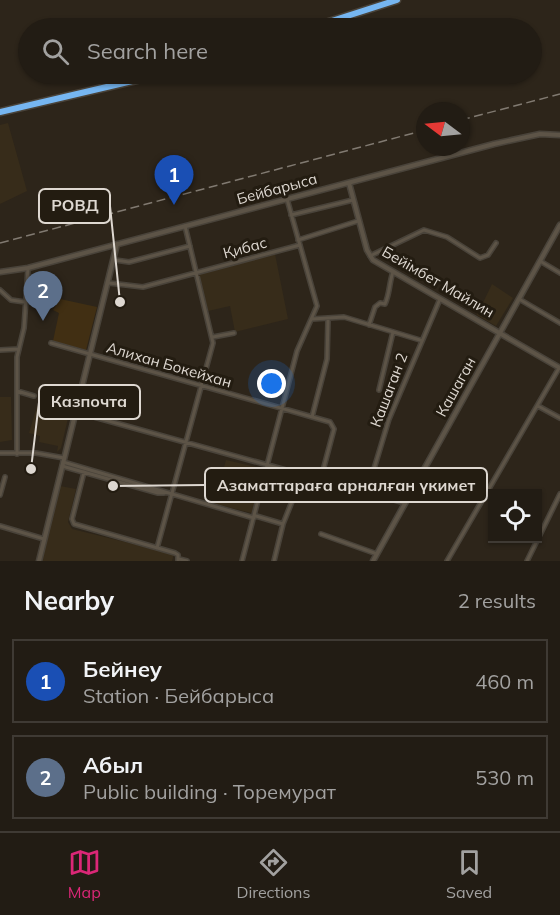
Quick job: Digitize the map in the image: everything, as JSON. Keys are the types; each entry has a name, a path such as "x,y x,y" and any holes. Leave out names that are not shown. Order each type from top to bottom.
{"highway":[{"path":"341,18 397,0"},
{"path":"0,112 119,84"}],"street":[{"name":"Бейбарыса","path":"0,272 28,268 530,135 560,135"},
{"name":"Бейімбет Майлин","path":"349,183 370,256 393,272 560,368"},
{"path":"242,561 297,351 317,304 287,199"},
{"path":"291,215 353,200"},
{"path":"298,240 358,220"},
{"path":"157,548 212,349 213,337 185,225"},
{"name":"Кашаган","path":"373,561 560,225"},
{"path":"370,256 424,230 447,237 480,258 488,255 496,243"},
{"path":"39,561 115,260 117,244"},
{"path":"115,260 129,262 190,246"},
{"name":"Қибас","path":"109,283 143,287 300,246"},
{"path":"540,261 560,273"},
{"path":"17,454 19,349 28,268"},
{"path":"369,325 375,307 380,303 385,304 390,292 389,282 393,272"},
{"path":"0,290 11,300 25,302"},
{"name":"Кашаган 2","path":"367,492 389,419 440,299"},
{"path":"519,299 560,323"},
{"path":"312,319 328,320 344,317 421,340"},
{"path":"321,478 333,425 312,417 327,359 328,320"},
{"path":"379,390 393,332"},
{"path":"213,337 234,333"},
{"name":"Алихан Бокейхан","path":"51,343 201,388 312,417"},
{"path":"0,350 19,349"},
{"path":"447,561 560,368"},
{"path":"17,391 34,396"},
{"path":"537,406 560,418"},
{"path":"76,412 405,503"},
{"path":"0,453 36,453 158,494 166,493 283,524"},
{"path":"63,462 84,472 125,482"},
{"path":"274,561 283,524 295,494 295,471"},
{"path":"84,472 72,519 74,524 175,553 178,560 187,561"},
{"path":"0,495 5,477"},
{"path":"527,561 560,494"},
{"path":"0,526 44,539"},
{"path":"321,534 377,554"}],"shaded area":[{"path":"8,123 27,191 0,204 0,125"},
{"path":"275,254 288,319 235,332 230,306 208,311 199,275"},
{"path":"492,284 513,298 496,326 477,315"},
{"path":"60,299 97,307 86,350 53,341 59,313 53,310"},
{"path":"0,397 11,397 12,440 0,442"},
{"path":"37,406 69,414 61,448 57,452 58,446 39,442 40,436 29,433"},
{"path":"226,460 264,469 252,513 214,504"},
{"path":"60,486 76,489 68,522 72,529 174,554 172,561 42,561"}],"railway":[{"path":"470,118 560,94"},
{"path":"0,243 416,132"}],"place":[{"name":"Бейнеу","path":"174,205"},
{"name":"РОВД","path":"120,302"},
{"name":"Абыл","path":"43,321"},
{"name":"Казпочта","path":"31,469"},
{"name":"Азаматтараға арналған үкимет","path":"113,486"}]}
